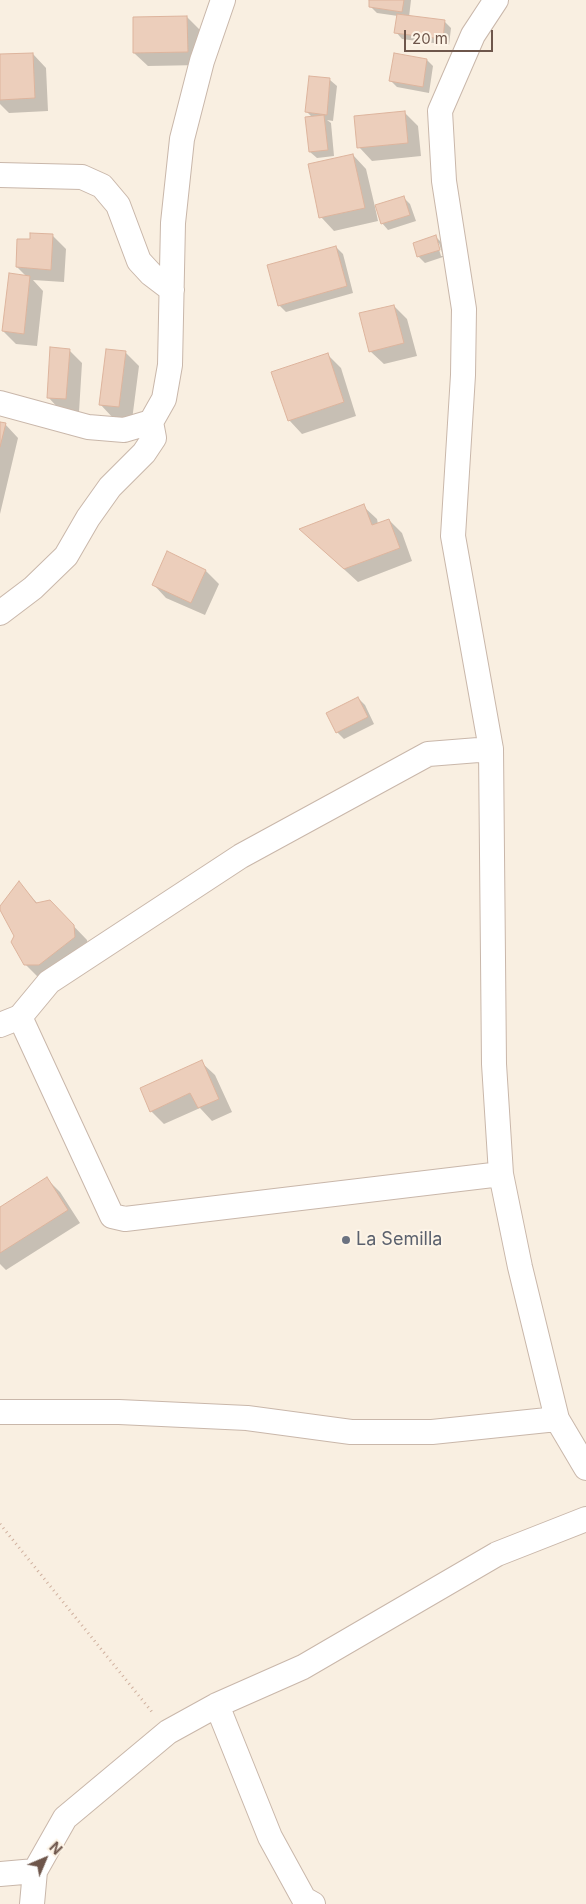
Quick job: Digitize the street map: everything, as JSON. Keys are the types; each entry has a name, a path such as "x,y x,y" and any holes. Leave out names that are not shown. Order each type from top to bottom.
{"street":[{"path":"0,613 33,588 66,556 88,518 110,487 144,453 154,438 151,422 164,399 170,365 173,223 182,139 202,61 223,0"},
{"path":"496,0 473,35 440,110 444,181 464,310 463,375 453,536 491,749 494,1064 501,1174 520,1267 557,1419 586,1468"},
{"path":"0,175 77,176 93,180 102,186 118,205 139,261 151,274 172,290"},
{"path":"0,403 88,427 124,430 151,422"},
{"path":"491,749 428,754 241,856 49,982 10,1021 112,1216 126,1219 501,1174"},
{"path":"0,1412 119,1412 247,1418 351,1432 432,1432 557,1419"},
{"path":"32,1904 35,1871 65,1818 168,1732 216,1705 303,1667 497,1554 586,1519"},
{"path":"216,1705 270,1837 304,1899 312,1904"},
{"path":"0,1874 35,1871"}],"path":[{"path":"0,1524 168,1732"}],"building":[{"path":"369,0 404,0 402,12 369,7"},
{"path":"397,14 445,20 443,39 394,33"},
{"path":"187,16 188,52 133,53 133,17"},
{"path":"33,53 35,98 0,100 0,54"},
{"path":"394,53 427,59 423,87 389,81"},
{"path":"309,76 330,78 327,115 305,112"},
{"path":"405,111 408,143 357,148 354,116"},
{"path":"324,115 328,150 309,152 305,117"},
{"path":"353,154 365,208 319,218 308,164"},
{"path":"404,196 410,215 381,224 375,205"},
{"path":"30,233 53,234 51,270 16,267 17,239 30,239"},
{"path":"436,235 440,250 417,257 413,243"},
{"path":"336,246 347,286 278,306 267,265"},
{"path":"9,273 30,276 24,334 2,331"},
{"path":"394,305 404,343 369,352 359,313"},
{"path":"50,347 70,349 66,399 47,398"},
{"path":"106,349 126,351 119,407 99,405"},
{"path":"328,353 344,402 288,421 271,372"},
{"path":"0,422 6,423 0,447"},
{"path":"364,504 372,525 389,519 400,548 344,569 299,529"},
{"path":"167,551 206,570 191,603 152,585"},
{"path":"358,697 368,717 336,733 326,713"},
{"path":"19,881 36,903 50,900 74,925 75,937 39,965 24,965 11,942 14,936 0,910 0,906"},
{"path":"202,1060 219,1099 198,1108 190,1093 150,1112 140,1088"},
{"path":"47,1177 68,1210 0,1253 0,1207"}],"place":[{"name":"La Semilla","path":"346,1240"}]}
